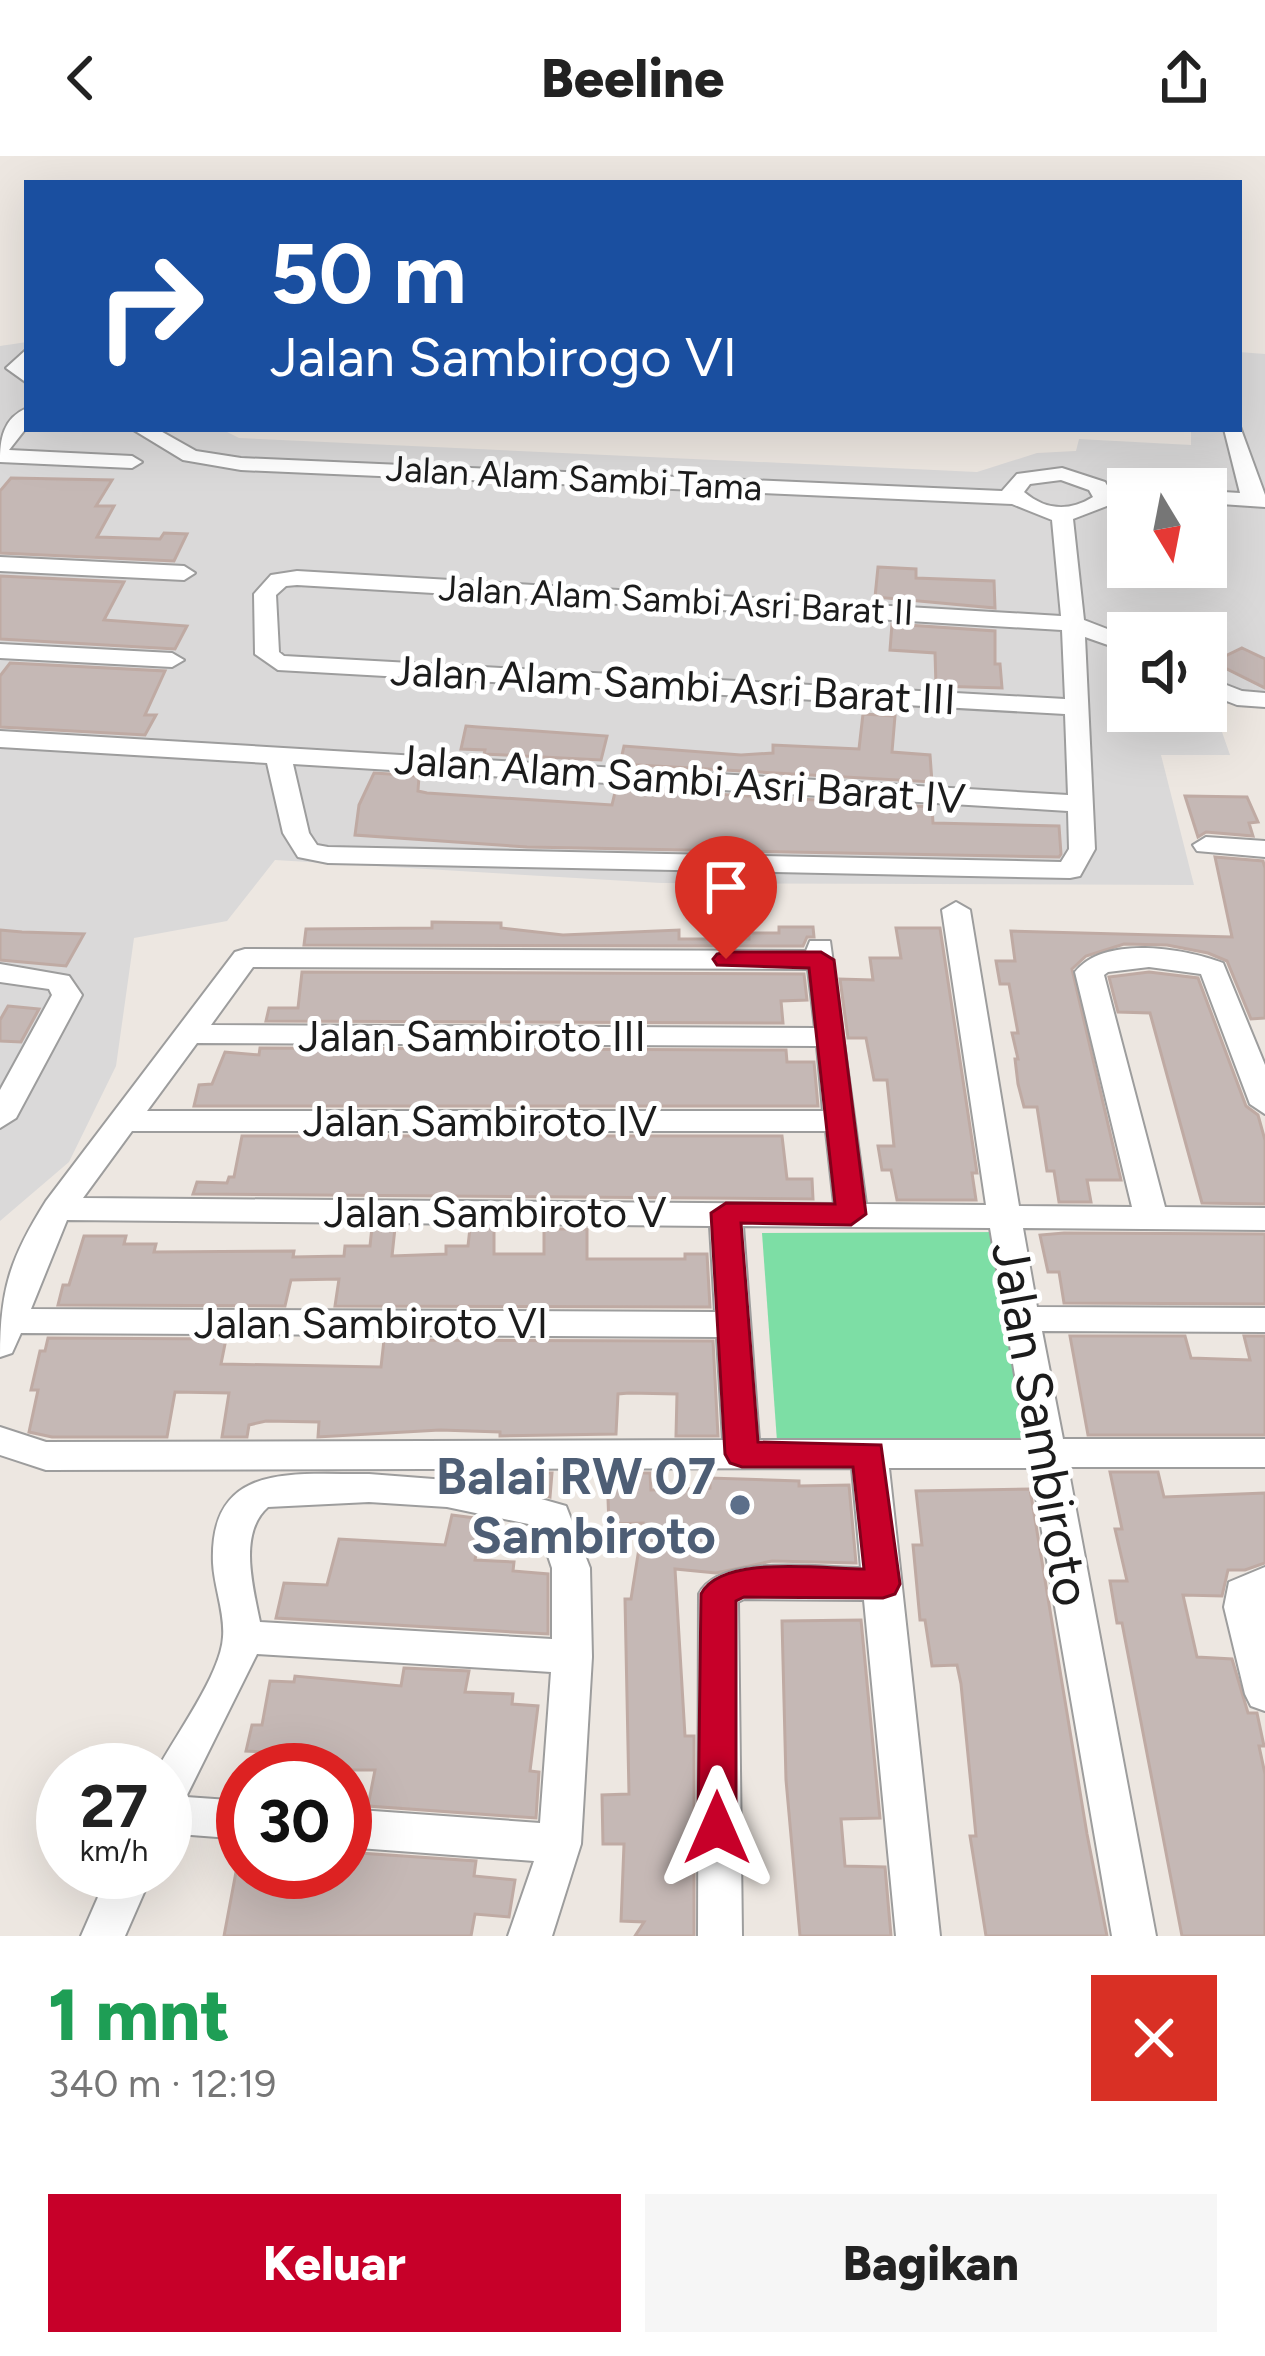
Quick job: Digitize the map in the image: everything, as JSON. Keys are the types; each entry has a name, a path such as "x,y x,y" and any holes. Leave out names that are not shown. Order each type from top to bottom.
{"street":[{"path":"0,351 19,364"},
{"path":"0,431 24,402"},
{"path":"0,452 24,418"},
{"name":"Jalan Alam Sambi Tama","path":"147,432 190,456 241,464 1016,490"},
{"name":"Jalan Alam Sambi Tama","path":"184,432 206,442 250,449 1016,490"},
{"path":"1227,498 1258,500 1235,432"},
{"path":"0,452 132,462"},
{"path":"1103,493 1099,506 1062,514 1025,506 1016,490 1035,475 1062,474 1089,481 1107,493"},
{"path":"272,753 296,833 308,850 328,855 1059,872 1076,866 1082,849 1073,623 1062,514"},
{"path":"0,564 184,573"},
{"name":"Jalan Alam Sambi Asri Barat II","path":"270,661 265,594 279,580 1073,623 1107,637"},
{"path":"0,651 172,660"},
{"name":"Jalan Alam Sambi Asri Barat III","path":"270,661 1076,707"},
{"path":"1227,693 1265,700"},
{"name":"Jalan Alam Sambi Asri Barat IV","path":"0,739 1081,804"},
{"path":"1206,845 1265,849"},
{"name":"Jalan Sambiroto","path":"956,910 1004,1216 1134,1936"},
{"path":"4,1332 43,1233 58,1209 238,962 254,956 820,954 851,1214"},
{"path":"1151,1217 1089,972 1095,964 1112,959 1198,962 1214,969 1265,1104"},
{"path":"0,973 58,982 67,995 3,1107"},
{"name":"Jalan Sambiroto III","path":"187,1034 828,1037"},
{"name":"Jalan Sambiroto IV","path":"122,1121 837,1121"},
{"name":"Jalan Sambiroto V","path":"58,1209 1265,1219"},
{"path":"726,1213 742,1454"},
{"path":"1024,1319 1265,1320"},
{"name":"Jalan Sambiroto VI","path":"4,1332 733,1325"},
{"path":"0,1441 46,1456 1265,1453"},
{"path":"869,1454 918,1936"},
{"path":"192,1745 232,1671 243,1636 233,1524 243,1503 259,1493 282,1491 478,1495 518,1502 554,1516 571,1568 572,1657 560,1844 530,1936"},
{"path":"720,1936 718,1594 739,1582 883,1584"},
{"path":"1254,1595 1265,1694"},
{"path":"243,1636 572,1657"},
{"path":"372,1830 560,1844"},
{"path":"104,1936 120,1899"}],"shaded area":[{"path":"24,342 24,432 227,432 239,438 977,472 1037,453 1076,451 1079,439 1191,445 1191,432 1242,432 1242,352 1265,354 1265,706 1227,704 1227,612 1107,612 1107,732 1222,732 1230,755 1161,755 1194,885 661,883 275,860 227,921 134,938 116,1066 69,1162 0,1221 0,346"}],"green space":[{"path":"1007,1232 1049,1453 778,1455 762,1233"}],"building":[{"path":"11,478 112,480 96,506 114,506 97,537 160,539 164,533 187,534 174,561 0,553 0,491"},
{"path":"878,567 916,569 916,578 994,581 995,608 875,597"},
{"path":"0,576 124,582 104,620 187,626 175,649 0,639"},
{"path":"892,624 995,631 995,664 1000,664 1002,688 936,686 935,653 890,650"},
{"path":"1242,648 1265,659 1265,688 1227,669 1227,655"},
{"path":"10,663 165,671 145,715 156,715 145,735 0,727 0,676"},
{"path":"863,714 895,716 892,752 930,755 932,782 620,764 624,746 741,755 773,753 773,745 859,749"},
{"path":"466,726 607,736 601,760 484,754 485,750 461,749"},
{"path":"374,773 419,776 418,791 427,793 612,805 616,788 932,807 933,823 1059,826 1061,854 527,847 355,835 359,805"},
{"path":"1185,796 1247,797 1258,822 1249,823 1253,836 1206,832 1198,837"},
{"path":"1215,857 1263,861 1265,1018 1251,1019 1227,961 1208,953 1124,944 1086,956 1072,969 1121,1180 1087,1180 1091,1202 1059,1202 1054,1171 1047,1171 1037,1107 1024,1107 1009,984 1000,984 996,961 1015,961 1011,931 1232,937"},
{"path":"432,922 501,923 501,928 563,935 679,930 679,939 749,939 749,933 779,933 779,927 813,927 814,937 807,937 803,946 304,945 306,929 432,928"},
{"path":"896,928 940,928 977,1173 972,1173 976,1200 897,1200 891,1170 882,1170 878,1146 894,1146 887,1080 874,1080 866,1038 848,1038 840,979 873,980 870,958 901,958"},
{"path":"0,930 84,934 66,966 0,960"},
{"path":"302,972 804,974 807,1000 781,1001 783,1023 266,1021 269,1008 298,1008"},
{"path":"1149,972 1198,978 1246,1106 1258,1115 1265,1140 1265,1204 1202,1203 1150,1013 1118,1012 1109,977"},
{"path":"8,1006 39,1009 21,1042 0,1041 0,1020"},
{"path":"260,1048 786,1050 787,1062 814,1062 818,1106 194,1106 199,1085 212,1084 225,1052 259,1055"},
{"path":"242,1136 782,1136 787,1179 812,1179 813,1199 193,1194 197,1182 227,1183 234,1177"},
{"path":"372,1227 395,1228 392,1256 446,1254 446,1246 468,1246 470,1228 494,1228 494,1254 544,1254 544,1229 587,1229 587,1259 685,1259 685,1254 707,1254 710,1307 335,1306 339,1279 291,1280 285,1306 58,1305 84,1236 126,1236 124,1244 156,1244 154,1252 294,1251 293,1257 344,1256 345,1246 370,1246"},
{"path":"1265,1234 1265,1304 1064,1303 1059,1272 1048,1272 1040,1235"},
{"path":"1070,1336 1185,1336 1191,1358 1250,1360 1244,1336 1265,1336 1265,1435 1088,1435"},
{"path":"48,1338 226,1339 221,1364 381,1367 384,1340 713,1341 718,1436 676,1436 677,1394 629,1393 618,1394 616,1434 500,1436 500,1432 440,1430 318,1437 319,1422 266,1421 249,1425 247,1437 222,1437 229,1393 175,1392 167,1437 52,1437 29,1432 38,1390 31,1390"},
{"path":"1110,1472 1158,1472 1164,1497 1265,1493 1265,1563 1228,1570 1222,1596 1183,1595 1197,1657 1232,1659 1248,1713 1257,1713 1264,1746 1259,1746 1265,1774 1265,1936 1182,1936 1110,1581 1127,1581 1115,1529 1122,1529"},
{"path":"495,1473 552,1473 550,1497 494,1481"},
{"path":"607,1473 650,1473 651,1490 710,1488 710,1478 849,1485 856,1563 772,1561 716,1573 675,1569 685,1736 694,1736 694,1936 635,1936 644,1922 621,1921 624,1844 603,1844 602,1795 629,1794 625,1599 631,1599 643,1523 609,1524"},
{"path":"1030,1489 1107,1936 986,1936 970,1836 976,1836 961,1684 957,1665 932,1666 925,1620 920,1620 913,1545 922,1545 916,1491"},
{"path":"452,1515 483,1519 475,1560 514,1562 513,1571 548,1574 548,1634 276,1618 284,1583 327,1585 339,1539 445,1545"},
{"path":"861,1620 880,1818 841,1819 845,1866 885,1867 891,1936 800,1936 786,1780 782,1621"},
{"path":"404,1668 469,1671 465,1692 513,1694 512,1704 538,1706 530,1771 539,1772 536,1818 372,1806 372,1743 248,1743 252,1725 262,1725 270,1681 294,1682 295,1676 401,1686"},
{"path":"372,1854 476,1861 474,1876 515,1880 509,1917 475,1914 471,1936 224,1936 231,1899 372,1899"}],"place":[{"name":"Balai RW 07 Sambiroto","path":"740,1505"}],"route":[{"path":"717,1828 718,1594 739,1582 883,1584 869,1454 742,1454 726,1213 851,1214 821,960 726,959"}]}
